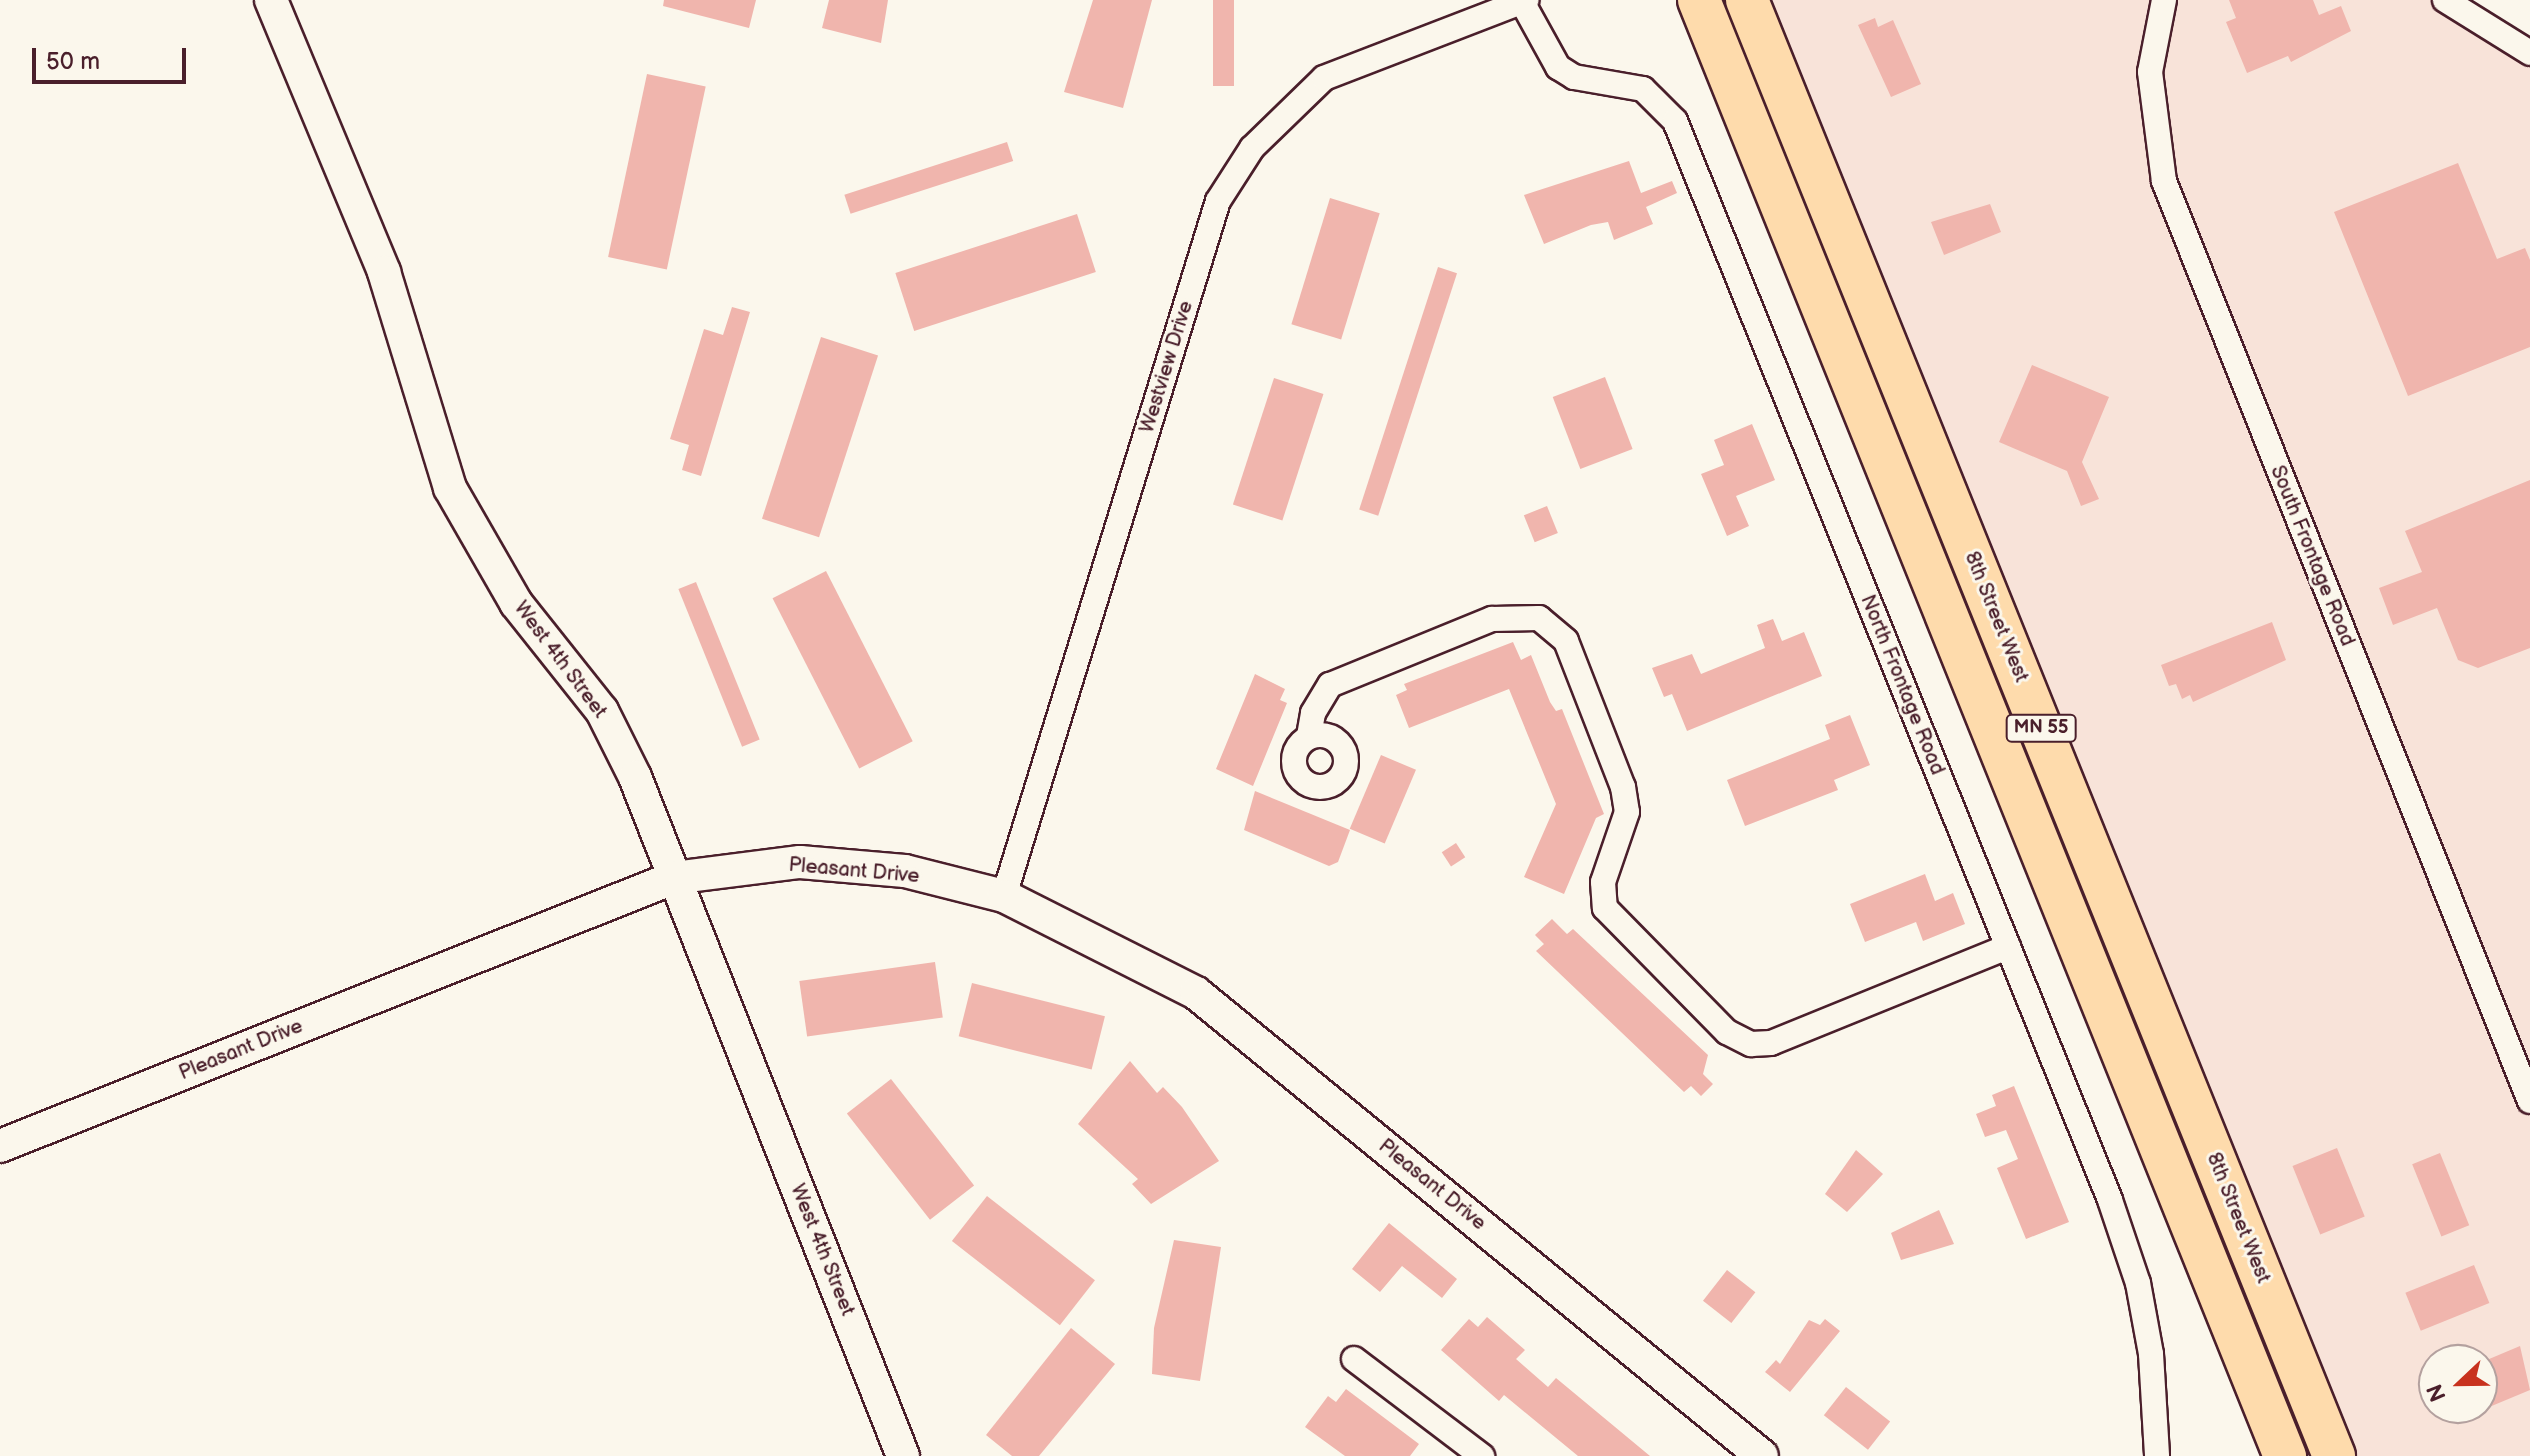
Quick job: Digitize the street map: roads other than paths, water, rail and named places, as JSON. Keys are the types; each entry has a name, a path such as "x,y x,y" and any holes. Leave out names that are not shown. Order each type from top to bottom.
{"highway":[{"name":"MN 55","path":"1699,0 2285,1456"},
{"name":"8th Street West","path":"1747,0 2334,1456"}],"street":[{"name":"West 4th Street","path":"271,0 384,272 450,488 516,603 602,711 673,878 903,1456"},
{"name":"South Frontage Road","path":"2164,0 2150,72 2164,181 2530,1101"},
{"path":"2445,0 2530,53"},
{"name":"Westview Drive","path":"1004,896 1218,201 1252,148 1324,78 1523,1"},
{"name":"North Frontage Road","path":"1523,1 1558,67 1574,77 1643,89 1675,121 2008,947 2138,1283 2151,1354 2157,1456"},
{"path":"1309,736 1313,713 1330,685 1492,619 1539,618 1566,641 1623,787 1627,812 1603,882 1605,908 1727,1032 1751,1044 1771,1043 2008,947"},
{"name":"Pleasant Drive","path":"0,1146 673,878 800,862 905,871 1004,896 1196,993 1762,1456"},
{"path":"1354,1359 1482,1456"}]}
